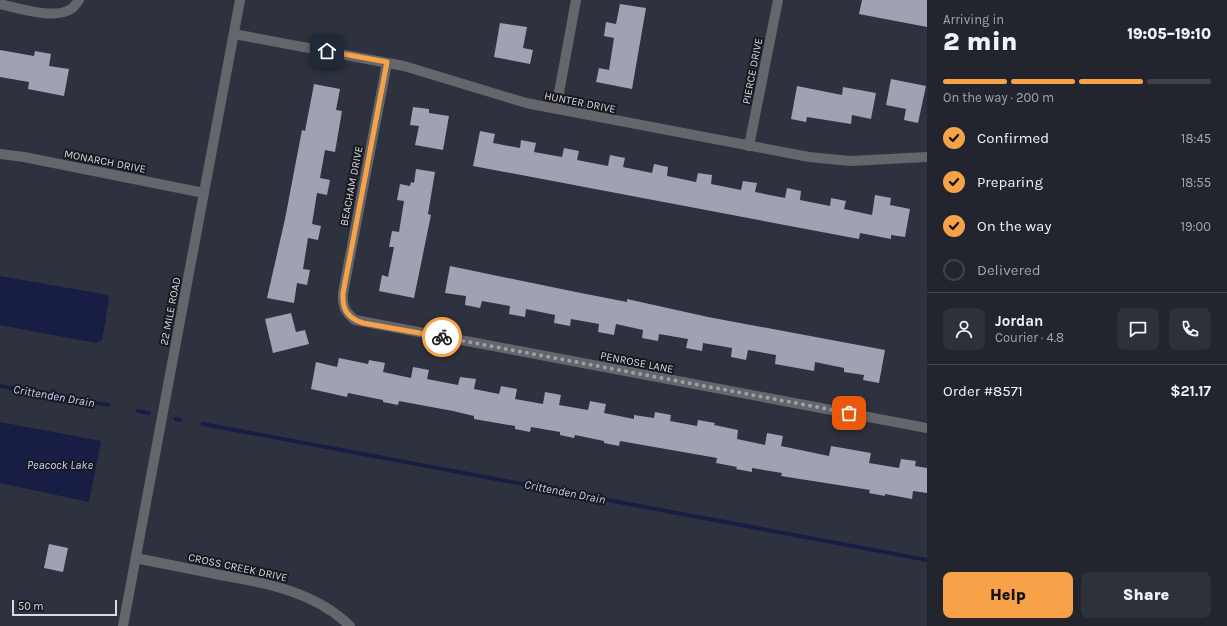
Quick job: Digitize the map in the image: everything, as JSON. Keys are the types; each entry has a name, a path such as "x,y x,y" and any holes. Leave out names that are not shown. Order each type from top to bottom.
{"street":[{"path":"0,4 50,14 61,13 72,9 79,0"},
{"name":"22 MILE ROAD","path":"123,626 240,0"},
{"path":"556,110 576,0"},
{"name":"PIERCE DRIVE","path":"749,146 778,0"},
{"name":"HUNTER DRIVE","path":"234,34 387,62 526,103 556,110 749,146 832,160 927,157"},
{"name":"BEACHAM DRIVE","path":"346,313 342,302 343,293 387,62"},
{"name":"MONARCH DRIVE","path":"0,154 24,157 204,193"},
{"name":"PENROSE LANE","path":"346,313 355,320 363,323 927,428"},
{"name":"CROSS CREEK DRIVE","path":"136,558 288,589 329,610 350,626"}],"water":[{"path":"0,276 108,295 109,299 102,340 96,343 0,325"},
{"name":"Peacock Lake","path":"0,422 101,441 89,502 0,483"}],"building":[{"path":"862,0 927,0 927,27 859,14"},
{"path":"620,4 646,8 632,89 596,82 599,68 609,70 614,38 604,36 606,22 616,24"},
{"path":"500,23 527,27 523,48 533,50 530,64 494,57"},
{"path":"0,50 34,56 35,51 51,54 49,66 69,69 64,96 28,89 29,82 0,77"},
{"path":"891,79 926,86 918,123 904,120 906,109 886,105"},
{"path":"314,84 340,89 336,110 342,111 335,152 325,150 320,178 330,180 327,195 317,193 312,224 321,226 318,240 308,238 303,269 310,270 307,285 297,283 294,303 267,298 285,219 302,130 305,131"},
{"path":"797,86 842,95 843,87 876,93 871,119 852,115 851,124 807,117 806,122 791,119"},
{"path":"413,107 429,109 429,113 449,116 443,150 415,145 419,126 410,125"},
{"path":"480,131 495,134 493,143 520,148 521,140 536,143 534,152 562,157 564,148 579,151 577,160 608,166 610,155 625,158 623,167 652,173 654,164 668,167 667,176 696,182 698,173 712,175 711,184 741,190 743,181 757,183 755,192 785,198 787,188 801,191 800,200 830,206 831,198 846,201 844,209 872,215 875,195 891,198 890,205 910,209 905,237 891,235 891,239 860,233 859,239 473,166"},
{"path":"416,169 435,172 428,214 431,215 414,298 379,291 382,275 388,277 394,247 389,247 392,231 399,232 404,201 397,200 400,184 410,186 411,182 414,183"},
{"path":"450,266 627,302 627,299 708,317 885,350 879,383 863,380 864,375 844,372 844,368 815,362 814,371 775,364 776,355 748,350 746,360 731,357 732,348 703,343 702,351 686,348 688,339 659,334 658,341 642,338 643,330 616,324 614,335 598,332 599,324 571,319 570,326 554,323 555,315 526,309 525,317 509,314 510,306 482,301 480,308 465,305 466,296 445,293"},
{"path":"291,313 296,332 305,330 309,344 273,353 265,319"},
{"path":"339,358 368,364 369,360 385,363 383,372 411,378 413,367 429,370 427,379 458,385 460,377 476,379 474,389 499,394 501,386 517,389 515,399 543,404 545,392 561,395 559,405 588,410 590,401 606,404 604,413 634,419 634,415 654,418 655,412 671,415 670,421 697,426 698,420 715,423 714,425 738,430 737,439 765,445 767,433 783,436 781,446 829,456 831,446 871,453 869,463 899,468 901,459 916,461 915,466 927,468 927,493 913,491 912,499 885,494 885,496 869,493 870,490 781,476 782,473 752,468 752,472 736,469 737,467 716,463 717,458 620,441 619,446 604,443 604,441 575,435 574,438 560,435 560,432 531,427 530,432 515,429 515,426 474,419 474,416 453,411 399,401 398,405 383,402 383,400 348,393 347,397 311,389 316,362 337,367"},
{"path":"49,544 68,548 63,572 44,568"}],"waterway":[{"name":"Crittenden Drain","path":"0,386 108,405"},
{"name":"Crittenden Drain","path":"138,411 149,413"},
{"name":"Crittenden Drain","path":"176,419 180,420"},
{"name":"Crittenden Drain","path":"203,424 927,560"}],"way so far":[{"path":"442,337 849,413"}],"route":[{"path":"327,51 387,62 343,293 342,302 346,313 355,320 363,323 442,337"}]}
